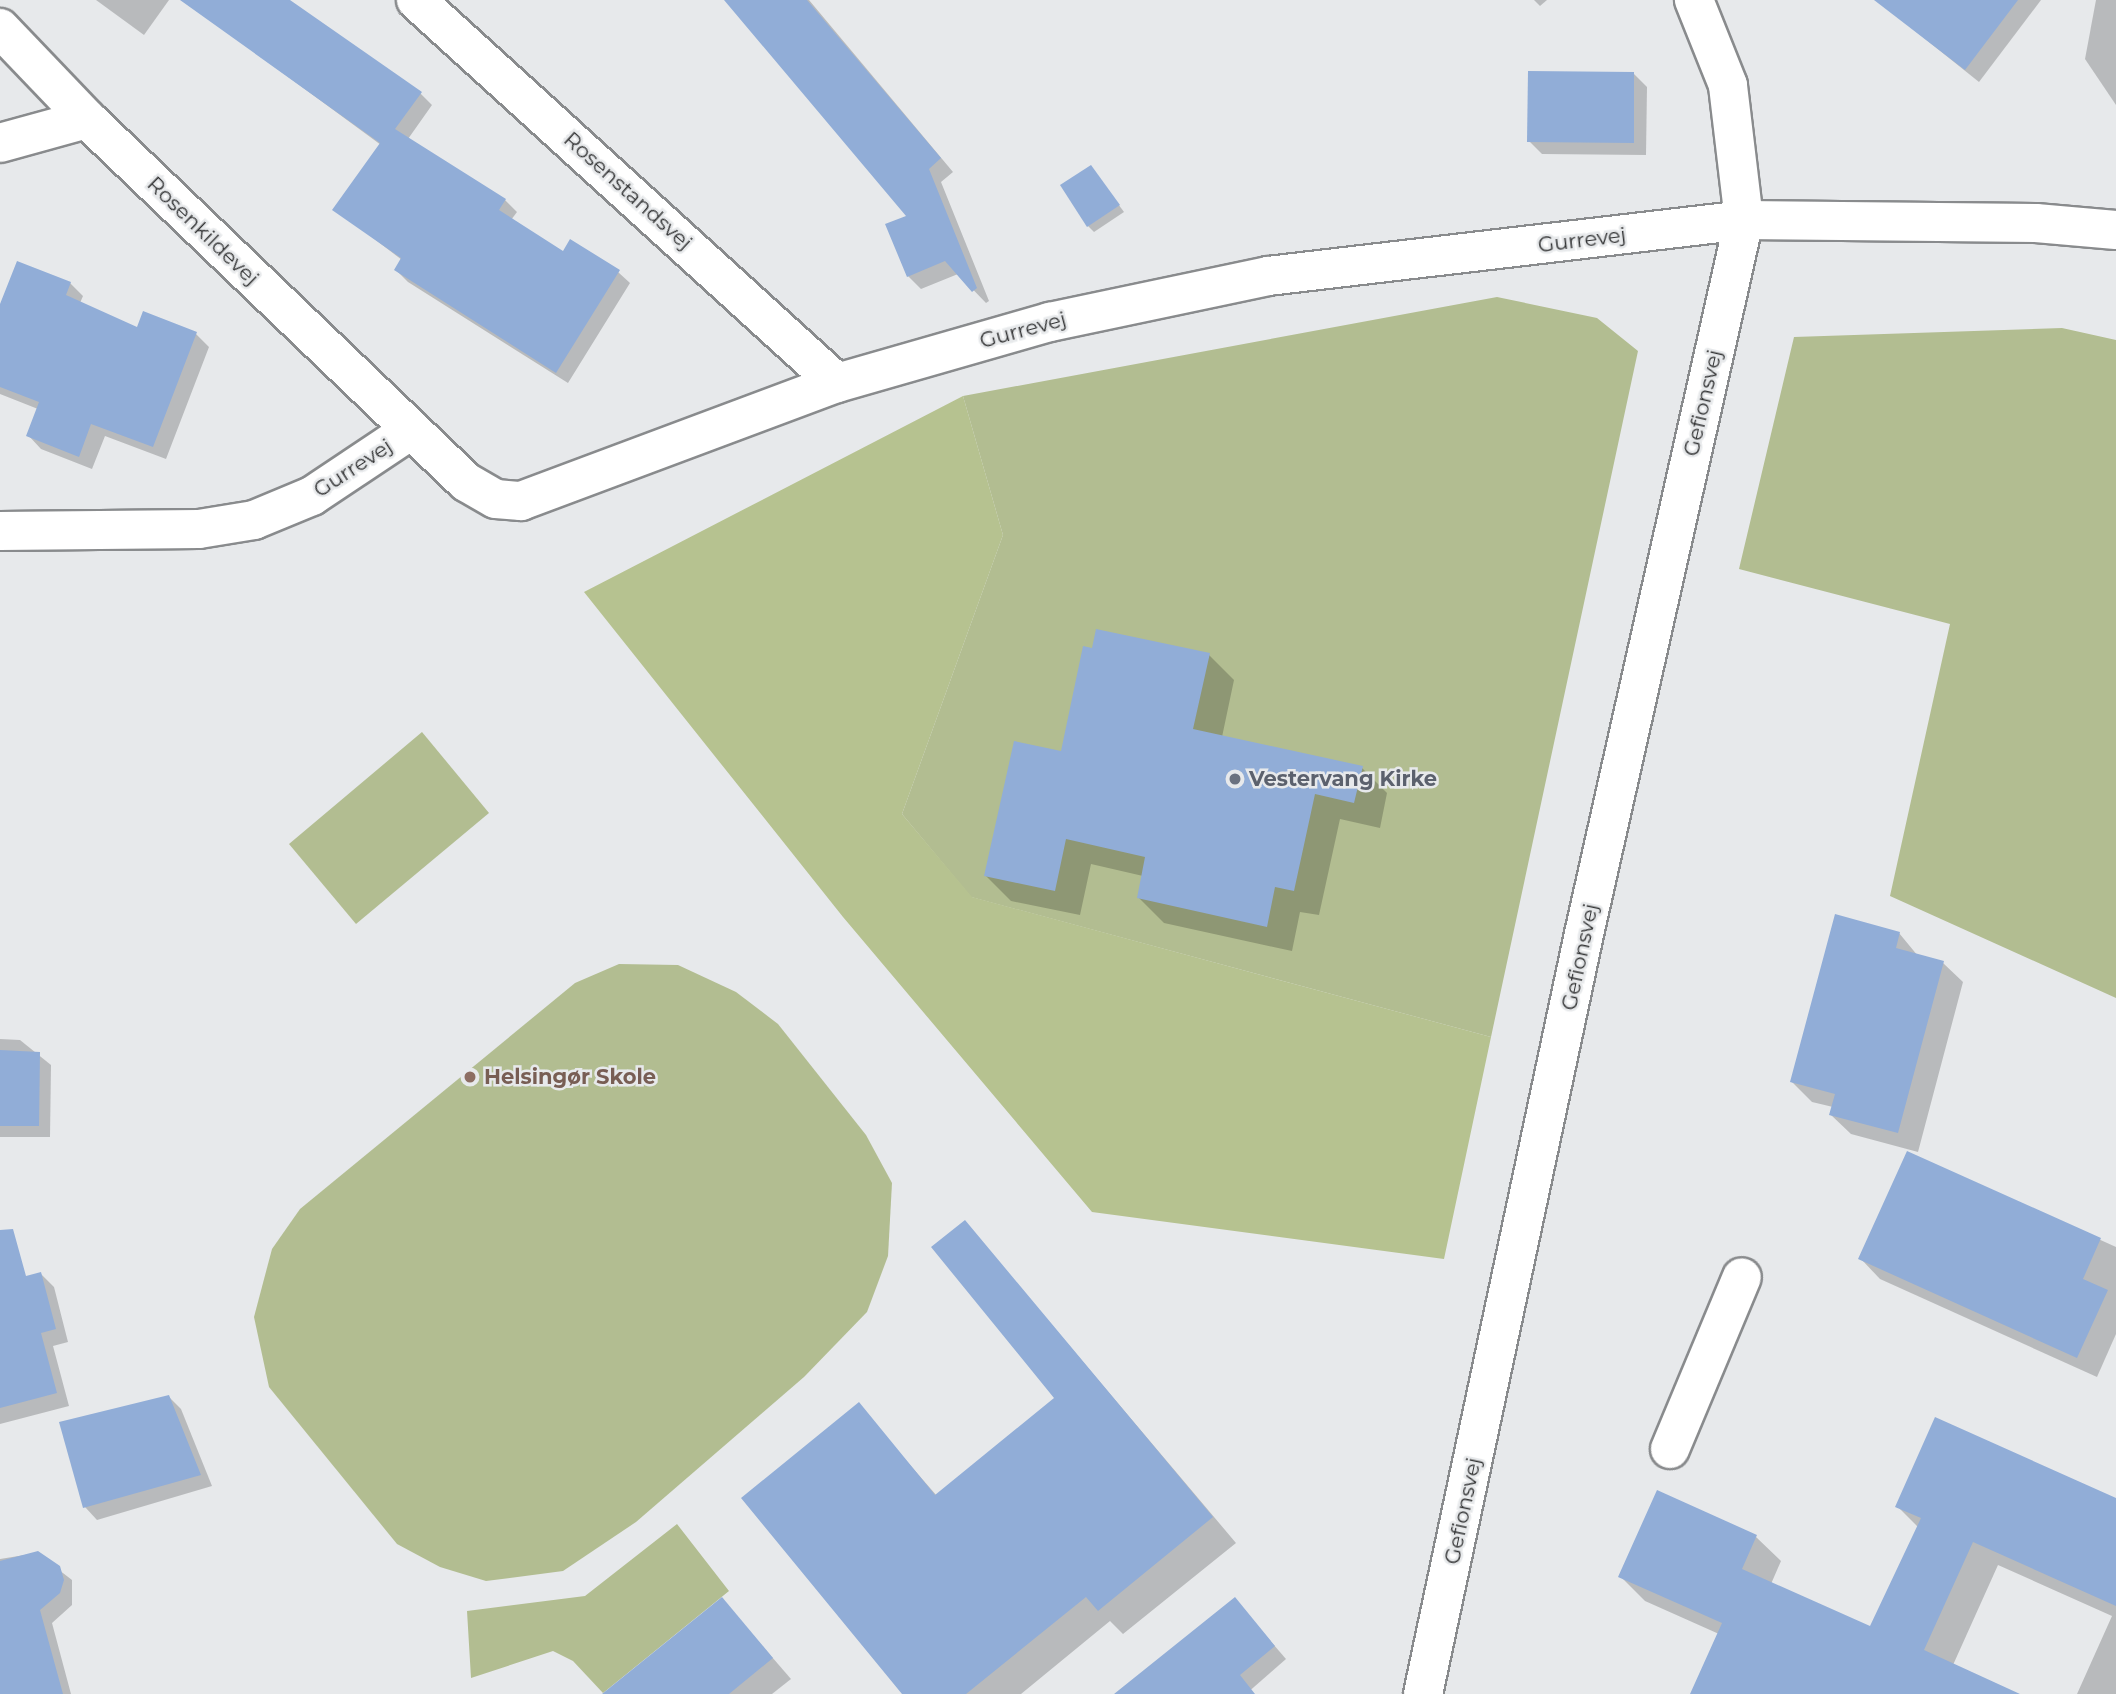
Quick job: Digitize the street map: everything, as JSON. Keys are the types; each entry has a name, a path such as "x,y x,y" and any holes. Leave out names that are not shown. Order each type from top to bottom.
{"street":[{"name":"Rosenstandsvej","path":"416,0 837,383"},
{"name":"Gefionsvej","path":"1423,1694 1581,948 1744,220 1728,85 1694,0"},
{"name":"Rosenkildevej","path":"0,28 87,119 411,430"},
{"path":"0,143 87,119"},
{"name":"Gurrevej","path":"0,531 199,529 254,520 312,496 411,430 466,482 496,499 522,501 837,383 1050,321 1268,276 1744,220 2036,223 2116,230"},
{"path":"1670,1449 1742,1277"}],"green space":[{"path":"1497,297 1597,318 1638,351 1491,1037 971,897 902,814 1003,535 963,396"},
{"path":"2062,328 2116,340 2116,998 1890,896 1950,624 1739,569 1794,337"},
{"path":"963,396 1003,535 902,814 972,897 1491,1037 1444,1259 1092,1212 843,917 584,592"},
{"path":"422,732 489,813 356,924 289,844"},
{"path":"619,964 678,965 736,992 778,1024 866,1135 892,1183 888,1256 867,1312 804,1377 636,1522 563,1571 486,1581 440,1567 397,1544 269,1387 254,1317 272,1249 300,1209 575,983"},
{"path":"677,1524 729,1591 603,1693 573,1661 553,1651 471,1678 467,1611 585,1596"}],"building":[{"path":"180,0 290,0 422,92 395,129 506,199 499,210 563,251 570,239 620,270 556,373 394,270 401,258 332,210 380,143"},
{"path":"724,0 807,0 941,158 929,169 977,288 972,292 945,261 907,277 885,224 906,216"},
{"path":"1874,0 2018,0 1965,70"},
{"path":"1528,71 1634,72 1634,143 1527,142"},
{"path":"1091,165 1120,205 1087,227 1060,185"},
{"path":"17,261 71,282 66,295 137,327 143,311 197,332 153,447 91,424 79,457 26,436 39,402 0,387 0,304"},
{"name":"Vestervang Kirke","path":"1096,629 1210,653 1193,729 1363,766 1354,803 1315,794 1294,891 1275,887 1267,927 1137,898 1145,857 1066,839 1055,891 984,876 1014,741 1061,751 1083,646 1092,648"},
{"path":"1835,914 1900,932 1896,948 1944,961 1898,1133 1829,1115 1835,1094 1790,1082"},
{"path":"0,1050 40,1052 39,1126 0,1126"},
{"path":"1907,1151 2101,1238 2083,1279 2108,1290 2077,1358 1858,1259"},
{"path":"965,1220 1213,1517 1098,1611 1086,1597 966,1694 902,1694 741,1498 859,1402 935,1495 1054,1398 931,1247"},
{"path":"13,1229 26,1276 41,1272 56,1329 41,1333 57,1393 0,1408 0,1230"},
{"path":"169,1395 201,1475 83,1508 59,1422"},
{"path":"1935,1417 2116,1498 2116,1606 1973,1542 1924,1650 2020,1694 1690,1694 1722,1623 1618,1577 1657,1490 1757,1535 1742,1569 1870,1626 1921,1518 1895,1507"},
{"path":"38,1551 60,1566 64,1580 60,1593 40,1610 63,1694 0,1694 0,1561"},
{"path":"722,1597 773,1658 729,1694 602,1694"},
{"path":"1235,1597 1275,1646 1240,1675 1255,1694 1114,1694"}],"place":[{"name":"Vestervang Kirke","path":"1235,779"},
{"name":"Helsingør Skole","path":"470,1077"}]}
